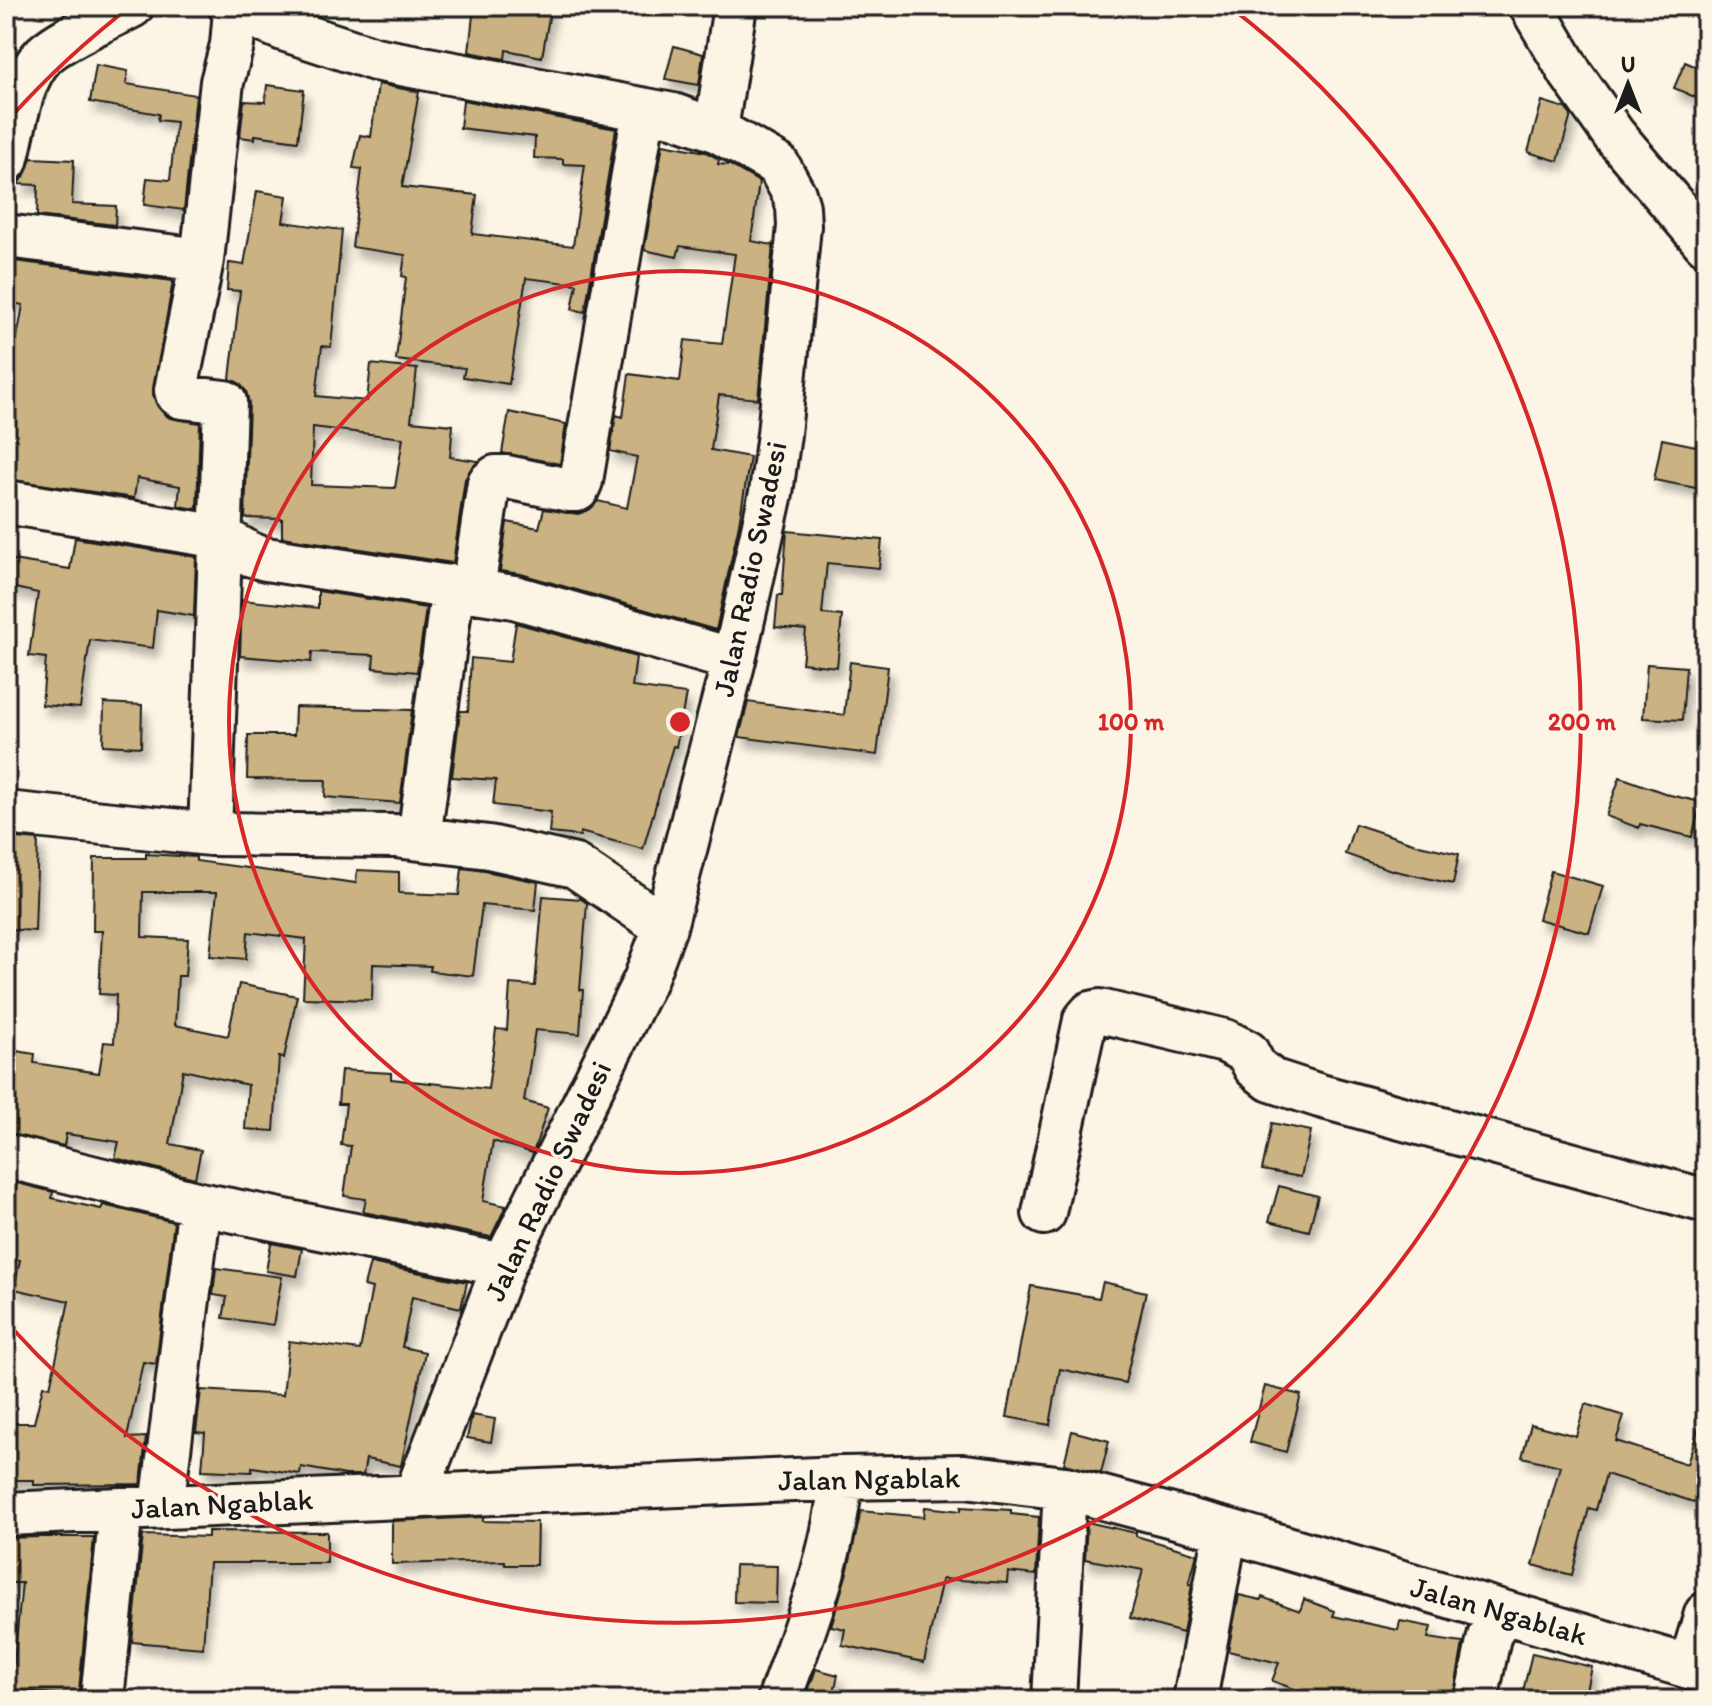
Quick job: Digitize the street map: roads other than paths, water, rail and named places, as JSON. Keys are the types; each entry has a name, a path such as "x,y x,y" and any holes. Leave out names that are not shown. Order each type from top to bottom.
{"street":[{"path":"6,161 26,85 44,56 56,46 132,6"},
{"path":"716,130 735,6"},
{"path":"1531,6 1571,74 1614,135 1705,240"},
{"path":"210,834 221,537 242,404 177,394 202,260 222,82 232,45 233,8"},
{"name":"Jalan Radio Swadesi","path":"233,8 365,57 673,115 716,130 778,165 788,180 798,207 799,226 777,451 755,576 665,927 638,993 504,1265 416,1494"},
{"path":"419,838 463,587 489,483 496,477 507,477 577,490 581,481 644,110"},
{"path":"6,236 202,260"},
{"path":"6,502 221,537 252,555 266,559 463,587 549,606 734,660"},
{"path":"6,813 210,834 346,834 419,838 489,847 575,866 665,927"},
{"path":"1044,1213 1085,1020 1091,1013 1100,1011 1225,1041 1247,1052 1255,1067 1271,1080 1320,1096 1706,1201"},
{"path":"6,1156 200,1204 504,1265"},
{"path":"162,1506 200,1204"},
{"name":"Jalan Ngablak","path":"6,1514 416,1494 952,1475 1065,1488 1226,1530 1698,1669"},
{"path":"779,1700 826,1564 833,1538 841,1478"},
{"path":"1054,1700 1065,1488"},
{"path":"102,1700 121,1509"},
{"path":"1195,1700 1226,1530"},
{"path":"1476,1700 1489,1637 1501,1612"},
{"path":"1698,1669 1706,1614"}]}
